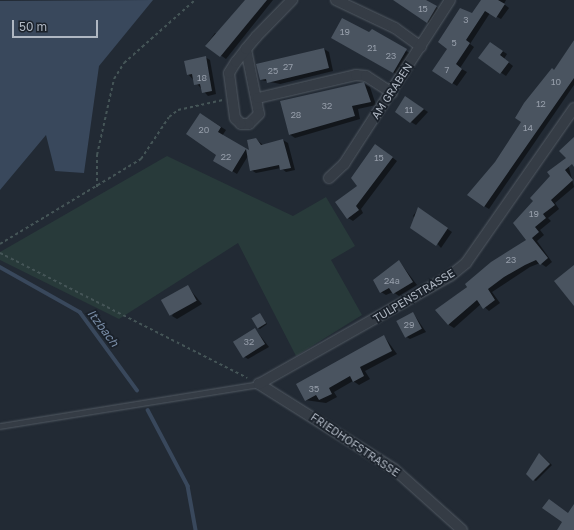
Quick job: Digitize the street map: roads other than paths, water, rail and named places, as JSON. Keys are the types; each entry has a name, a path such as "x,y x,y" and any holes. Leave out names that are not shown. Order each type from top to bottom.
{"street":[{"path":"246,50 258,98 259,114 248,124 241,124 235,118 231,99 229,73 246,50 292,0"},
{"path":"336,0 395,28 421,46"},
{"name":"AM GRABEN","path":"329,178 344,164 392,93 450,0"},
{"path":"258,98 356,75 366,76 392,93"},
{"name":"TULPENSTRASSE","path":"259,384 450,276 466,262 574,108"},
{"name":"FRIEDHOFSTRASSE","path":"259,384 394,469 462,530"}],"lane":[{"path":"0,426 259,384"}],"water":[{"path":"153,0 99,66 84,173 55,171 46,135 0,190 0,1"}],"waterway":[{"name":"Itzbach","path":"0,267 80,312 137,390"},
{"name":"Itzbach","path":"148,410 188,486 196,530"}]}
